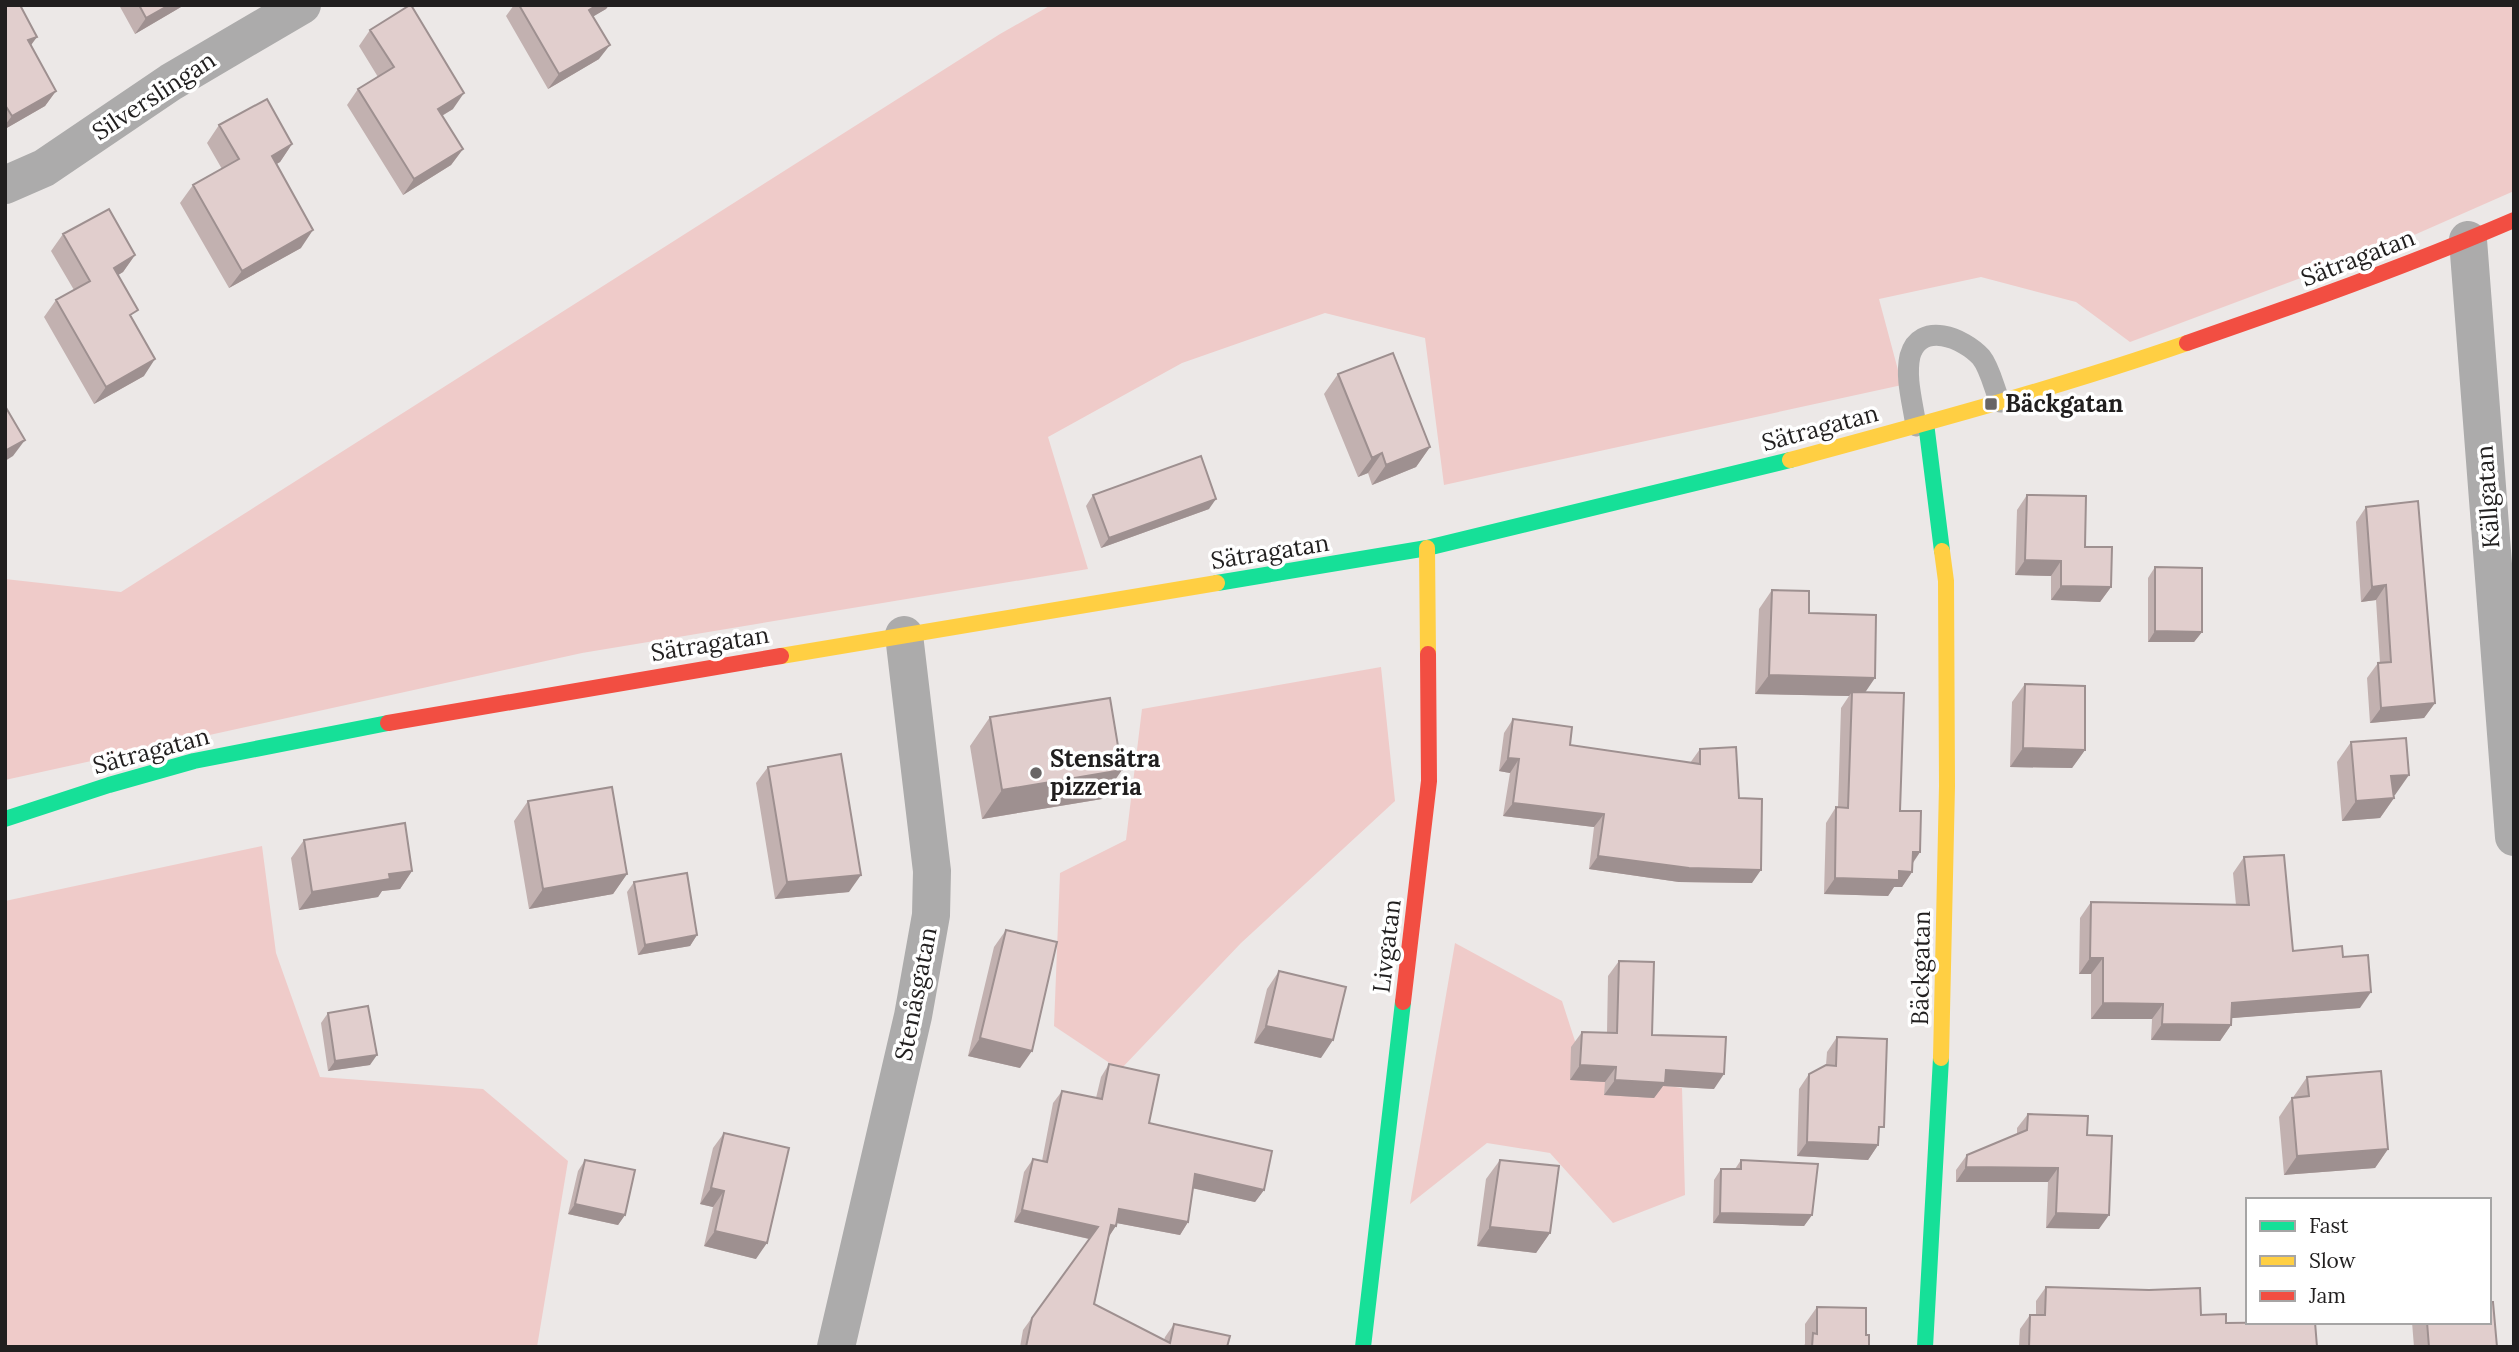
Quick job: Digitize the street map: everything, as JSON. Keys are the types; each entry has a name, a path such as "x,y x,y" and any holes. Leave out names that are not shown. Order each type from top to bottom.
{"street":[{"name":"Silverslingan","path":"5,185 44,168 171,82 302,5"},
{"name":"Sätragatan","path":"5,819 109,785 182,765 284,743 482,706 1427,548 1770,465 2117,367 2287,309 2514,220"},
{"name":"Källgatan","path":"2468,240 2514,837"},
{"name":"Bäckgatan","path":"1921,424 1946,581 1947,786 1943,1014 1926,1347"},
{"name":"Livgatan","path":"1363,1347 1429,781 1427,548"},
{"name":"Stenåsgatan","path":"836,1347 913,1016 931,915 932,871 904,635"}],"lane":[{"path":"1921,424 1908,370 1914,346 1923,338 1958,338 1969,346 1983,359 2000,402"}],"shaded area":[{"path":"1051,5 2514,5 2514,191 2405,239 2130,342 2076,302 1981,277 1879,299 1902,385 1444,485 1425,338 1325,313 1182,363 1048,437 1088,569 582,653 5,780 5,579 121,592 1000,34"},
{"path":"1381,667 1395,801 1241,943 1120,1070 1054,1026 1060,873 1126,840 1142,709"},
{"path":"262,846 276,953 320,1077 483,1089 568,1161 537,1347 5,1347 5,901"},
{"path":"1455,943 1562,1001 1586,1075 1682,1088 1685,1195 1613,1223 1550,1153 1487,1143 1410,1204"}],"building":[{"path":"5,5 20,5 37,37 28,40 56,91 12,116 5,105"},
{"path":"139,5 169,5 146,18"},
{"path":"411,5 464,93 438,109 463,149 414,179 358,89 394,67 370,30"},
{"path":"519,5 597,5 589,10 610,45 559,74"},
{"path":"267,99 292,144 272,156 313,230 242,271 193,185 239,159 219,125"},
{"path":"109,209 135,255 114,268 138,310 130,315 155,359 106,387 56,300 90,281 63,234"},
{"path":"1393,353 1430,447 1386,465 1382,453 1372,458 1338,374"},
{"path":"5,406 25,440 5,451"},
{"path":"1201,456 1216,499 1109,538 1093,495"},
{"path":"2027,495 2086,496 2085,547 2112,547 2111,587 2061,586 2061,561 2025,560"},
{"path":"2418,501 2435,703 2381,708 2378,663 2391,662 2386,585 2372,587 2366,507"},
{"path":"2155,567 2202,568 2202,632 2155,631"},
{"path":"1772,590 1809,591 1809,613 1876,615 1875,678 1769,675"},
{"path":"2025,684 2085,686 2085,750 2023,748"},
{"path":"1852,692 1904,693 1900,811 1921,811 1920,852 1913,852 1912,872 1899,871 1899,880 1835,878 1836,807 1848,808"},
{"path":"1110,698 1122,770 1002,790 990,717"},
{"path":"1513,719 1572,727 1570,745 1700,764 1700,749 1736,747 1739,798 1762,799 1761,870 1689,868 1598,856 1604,814 1513,803 1519,759 1508,758"},
{"path":"2406,738 2409,775 2391,776 2394,798 2356,801 2351,742"},
{"path":"841,754 861,875 787,882 768,767"},
{"path":"612,787 627,874 543,889 528,801"},
{"path":"405,823 412,871 389,874 390,879 312,892 304,840"},
{"path":"2284,855 2293,951 2342,946 2343,957 2368,955 2371,992 2232,1003 2231,1025 2162,1024 2163,1004 2103,1003 2103,958 2090,958 2091,902 2249,905 2244,857"},
{"path":"687,873 697,935 645,945 634,882"},
{"path":"1006,930 1057,942 1032,1051 980,1038"},
{"path":"1619,961 1654,962 1652,1035 1726,1037 1724,1074 1666,1070 1665,1083 1615,1080 1616,1067 1580,1065 1582,1032 1617,1033"},
{"path":"1279,971 1346,987 1333,1040 1266,1026"},
{"path":"368,1006 377,1055 335,1061 328,1013"},
{"path":"1837,1037 1887,1039 1884,1127 1879,1127 1878,1145 1807,1142 1809,1074 1826,1065 1836,1066"},
{"path":"1109,1064 1159,1075 1149,1123 1272,1151 1264,1190 1195,1174 1188,1222 1119,1209 1116,1226 1111,1225 1094,1304 1170,1343 1174,1324 1230,1336 1227,1347 1026,1347 1032,1318 1098,1227 1022,1210 1033,1159 1047,1162 1062,1091 1102,1099"},
{"path":"2381,1071 2388,1149 2297,1156 2292,1098 2309,1096 2307,1077"},
{"path":"2028,1114 2088,1116 2087,1135 2112,1136 2109,1215 2056,1213 2058,1168 1966,1167 1967,1155 2027,1130"},
{"path":"724,1133 789,1148 767,1243 715,1231 724,1191 711,1188"},
{"path":"585,1160 635,1170 625,1215 575,1204"},
{"path":"1500,1160 1559,1166 1550,1233 1490,1227"},
{"path":"1741,1160 1818,1164 1812,1215 1720,1213 1721,1169 1741,1169"},
{"path":"2046,1287 2149,1290 2200,1288 2201,1315 2226,1314 2226,1323 2315,1324 2317,1347 2029,1347 2030,1315 2045,1315"},
{"path":"2493,1302 2497,1347 2429,1347 2427,1324 2491,1324"},
{"path":"1817,1307 1866,1308 1869,1347 1812,1347 1813,1333 1817,1334"}],"traffic: fast":[{"path":"1926,423 1942,551"},
{"path":"1217,583 1427,548 1790,460"},
{"path":"5,819 194,761 388,723"},
{"path":"1363,1347 1403,1002"},
{"path":"1925,1347 1941,1058"}],"traffic: slow":[{"path":"1790,460 2039,390 2187,343"},
{"path":"1427,548 1428,654"},
{"path":"1941,1058 1947,786 1946,581 1942,551"},
{"path":"781,656 1217,583"}],"traffic: jam":[{"path":"2187,343 2352,284 2514,220"},
{"path":"1403,1002 1429,781 1428,654"},
{"path":"388,723 781,656"}],"place":[{"name":"Bäckgatan","path":"1991,404"},
{"name":"Stensätra pizzeria","path":"1036,773"}]}
